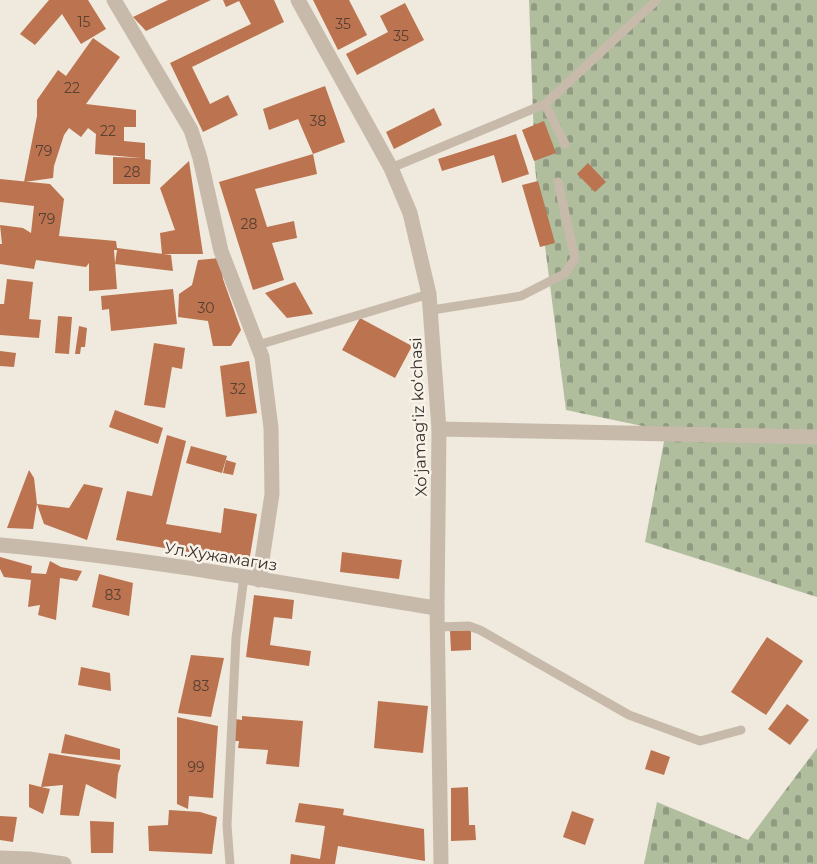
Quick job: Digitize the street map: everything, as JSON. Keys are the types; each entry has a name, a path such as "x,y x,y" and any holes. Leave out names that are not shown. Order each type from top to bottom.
{"street":[{"path":"114,0 191,130 200,158 221,251 262,357 271,428 272,494 251,579"},
{"name":"Xoʻjamagʻiz koʻchasi","path":"298,0 391,168 410,213 432,310 439,429 436,608 441,864"},
{"path":"439,429 817,437"},
{"name":"Ул.Хужамагиз","path":"0,545 43,549 251,579 436,608"},
{"path":"0,858 64,864"}],"lane":[{"path":"391,168 545,104 657,0"},
{"path":"545,104 565,144"},
{"path":"432,310 521,296 564,274 575,259 558,182"},
{"path":"258,345 429,294"},
{"path":"230,864 227,825 236,638 251,579"},
{"path":"437,627 469,626 480,630 629,715 700,741 741,730"}],"green space":[{"path":"529,0 817,0 817,597 645,542 666,431 566,410 535,168"},
{"path":"817,748 817,864 644,864 657,802 748,840"}],"building":[{"path":"49,0 88,0 106,29 81,44 62,14 35,45 20,34"},
{"path":"168,0 211,0 146,31 133,17"},
{"path":"223,0 274,0 284,22 192,67 210,104 228,95 238,115 203,132 170,63 251,24 239,1 226,7"},
{"path":"313,0 349,0 367,35 338,50"},
{"path":"405,3 424,40 357,75 346,54 388,32 380,16"},
{"path":"93,38 120,57 86,104 136,110 136,127 124,127 124,141 145,143 145,159 151,160 150,184 113,184 113,157 142,158 95,154 96,134 88,128 81,137 69,128 64,135 54,166 53,178 24,182 37,116 37,100 58,70 66,76"},
{"path":"325,86 345,142 313,154 298,119 269,130 263,109"},
{"path":"434,108 442,125 394,149 386,132"},
{"path":"544,121 556,153 534,161 522,130"},
{"path":"516,134 529,174 502,183 494,155 442,171 438,159"},
{"path":"313,154 317,174 255,189 267,227 294,221 297,238 272,243 284,280 253,290 219,182"},
{"path":"189,161 203,254 162,254 160,233 175,230 160,188"},
{"path":"588,163 606,182 595,192 577,174"},
{"path":"0,179 50,184 64,199 59,236 116,241 117,248 171,255 173,271 115,264 117,289 89,291 89,263 86,267 36,260 34,269 0,264 0,244 2,244 0,225 23,228 31,233 34,206 0,202"},
{"path":"538,181 555,243 540,247 522,185"},
{"path":"220,258 223,279 241,330 231,346 213,346 208,321 178,317 179,294 192,285 198,260"},
{"path":"7,279 33,282 29,319 41,320 39,338 0,335 0,304 4,304"},
{"path":"295,282 313,314 287,318 265,293"},
{"path":"173,289 177,324 111,331 109,309 102,310 101,296"},
{"path":"58,316 72,317 69,354 55,353"},
{"path":"360,318 412,346 395,378 342,350"},
{"path":"79,326 87,328 85,347 81,347 80,354 75,354"},
{"path":"154,343 185,348 182,369 172,367 165,408 144,405"},
{"path":"0,351 16,353 14,367 0,366"},
{"path":"249,361 257,413 226,417 220,366"},
{"path":"115,410 163,428 158,444 109,427"},
{"path":"167,435 186,441 166,524 221,533 224,508 257,514 249,562 116,540 127,491 152,496"},
{"path":"191,446 227,456 222,473 186,463"},
{"path":"226,460 236,463 233,475 223,473"},
{"path":"29,470 34,478 37,504 33,529 7,528"},
{"path":"84,484 103,488 87,540 44,524 37,504 69,508"},
{"path":"342,552 402,560 399,579 340,572"},
{"path":"0,557 32,566 31,573 46,574 50,561 61,567 82,571 77,581 60,578 56,620 38,615 40,605 28,607 31,580 4,577 0,569"},
{"path":"99,574 133,583 129,616 92,607"},
{"path":"254,595 294,600 292,619 274,617 270,645 311,651 309,666 246,657"},
{"path":"471,630 471,650 451,651 450,631"},
{"path":"767,637 803,661 766,715 731,692"},
{"path":"191,655 224,658 211,717 178,713"},
{"path":"81,667 110,673 111,691 78,685"},
{"path":"378,701 428,706 423,753 374,748"},
{"path":"787,704 809,720 790,745 768,729"},
{"path":"242,716 303,721 299,767 266,764 268,750 238,748 239,741 233,741 235,719 242,720"},
{"path":"177,717 218,726 213,798 189,796 188,809 177,804"},
{"path":"65,734 120,749 120,760 61,753"},
{"path":"651,750 670,757 664,775 645,769"},
{"path":"49,753 121,765 116,799 86,784 79,816 60,815 63,785 41,787"},
{"path":"29,784 50,789 43,814 29,807"},
{"path":"468,787 469,825 475,825 476,840 451,841 451,788"},
{"path":"299,803 344,809 343,815 424,829 425,861 338,846 335,864 290,864 291,854 320,859 325,826 295,822"},
{"path":"169,810 200,812 217,817 212,854 149,851 148,826 168,825"},
{"path":"572,811 594,819 585,845 563,837"},
{"path":"0,816 17,817 13,842 0,840"},
{"path":"90,821 114,822 113,853 91,853"}]}
